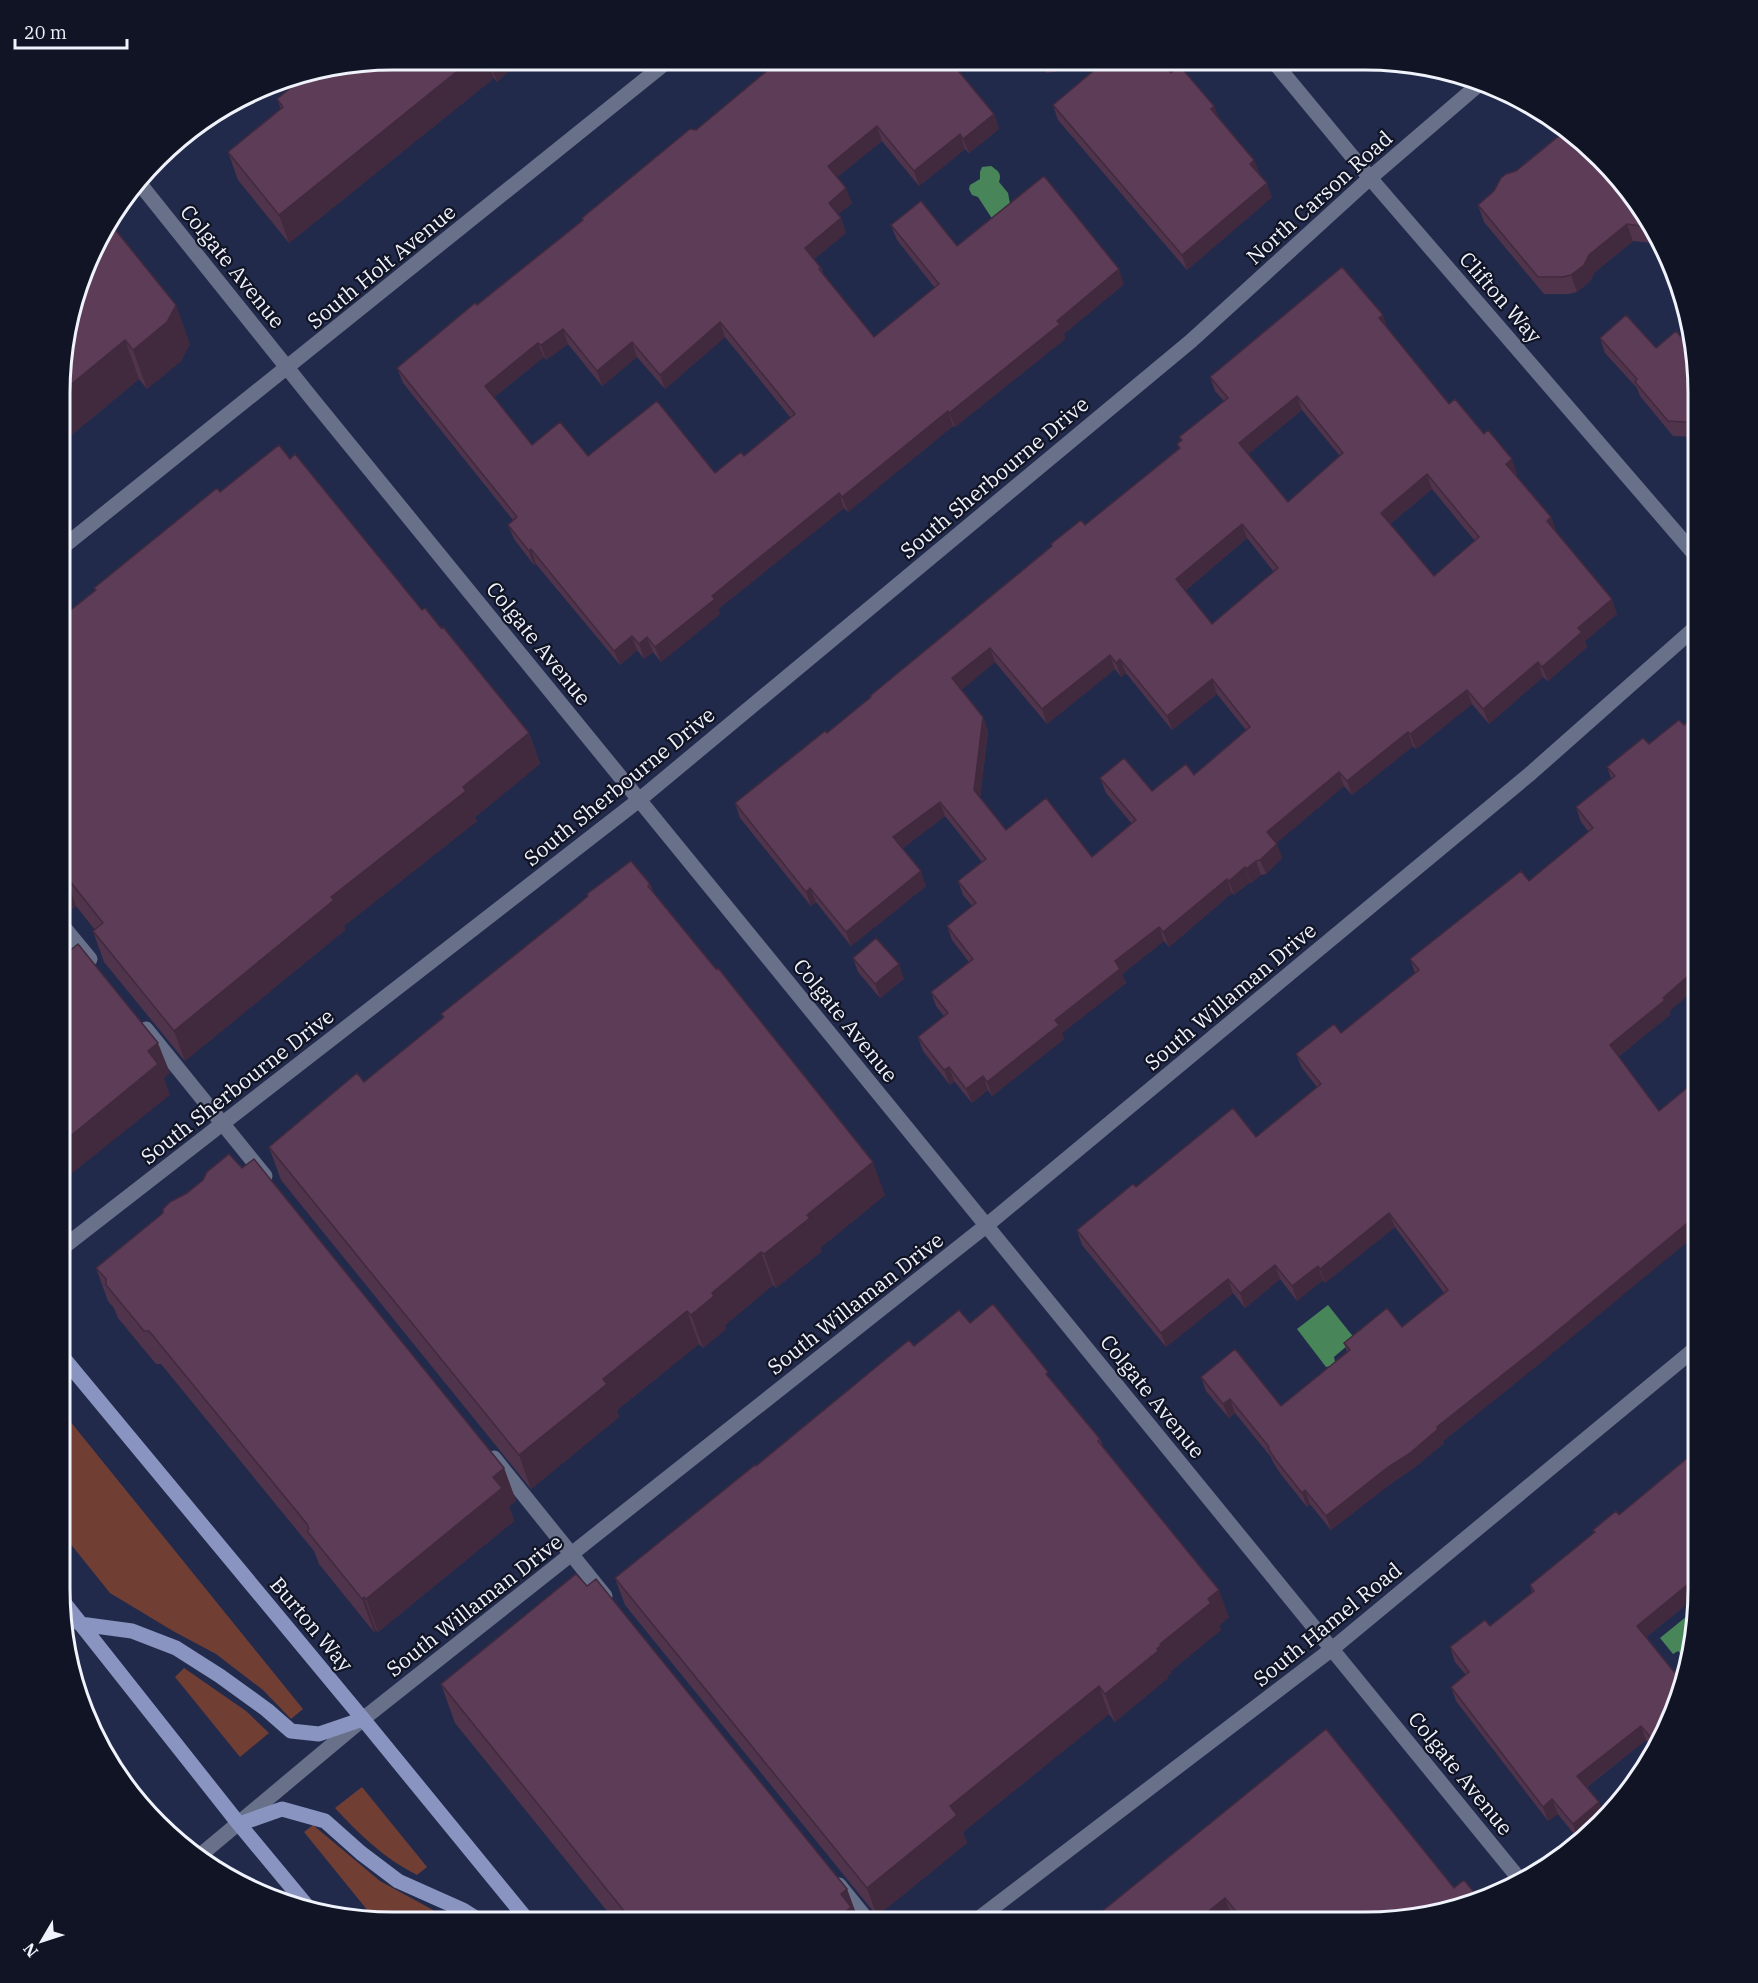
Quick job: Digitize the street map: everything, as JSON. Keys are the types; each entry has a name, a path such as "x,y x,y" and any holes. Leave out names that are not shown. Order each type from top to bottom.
{"main road":[{"name":"Burton Way","path":"70,1366 522,1913"},
{"path":"71,1612 238,1824 300,1898"},
{"path":"80,1624 132,1631 176,1648 220,1676 267,1710 291,1731 319,1734 363,1719"},
{"path":"238,1824 282,1809 325,1821 361,1853 398,1881 468,1913"}],"street":[{"name":"South Holt Avenue","path":"70,541 657,70"},
{"name":"Clifton Way","path":"1281,70 1370,178 1688,547"},
{"name":"North Carson Road","path":"1191,341 1370,178 1474,90"},
{"name":"Colgate Avenue","path":"144,189 287,368 1516,1874"},
{"name":"South Sherbourne Drive","path":"70,1242 639,800 1191,341"},
{"name":"South Willaman Drive","path":"205,1851 363,1719 987,1225 1531,773 1688,634"},
{"path":"70,935 99,971"},
{"path":"136,1016 271,1184"},
{"name":"South Hamel Road","path":"986,1913 1332,1648 1688,1354"},
{"path":"486,1449 614,1607"},
{"path":"832,1876 862,1913"}],"shaded area":[{"path":"991,166 1000,174 999,182 1008,193 1011,209 993,220 978,197 972,195 969,189 970,185 980,179 982,167"},
{"path":"1328,1305 1355,1339 1334,1357 1335,1362 1331,1366 1326,1367 1297,1329"},
{"path":"70,1421 303,1709 291,1719 263,1690 216,1654 110,1593 70,1543"},
{"path":"1686,1617 1681,1654 1678,1651 1673,1654 1660,1638"},
{"path":"184,1668 246,1711 269,1733 240,1757 175,1677"},
{"path":"362,1787 427,1867 417,1875 405,1869 373,1845 335,1808"},
{"path":"313,1825 380,1881 439,1913 369,1912 304,1832"}],"building":[{"path":"394,70 459,70 279,215 228,152 283,107 277,99 290,88 352,73"},
{"path":"768,70 958,70 994,114 963,139 960,134 914,171 877,126 828,166 846,188 829,203 841,218 805,248 821,268 819,269 874,337 939,284 891,225 921,201 957,246 1044,176 1119,269 1057,321 1060,324 842,497 839,493 712,596 715,599 655,647 647,637 639,644 632,636 614,651 531,549 529,551 508,525 517,517 397,368 475,303 477,305 583,220 582,218 690,129 696,130","holes":["720,322 795,414 744,456 741,452 715,473 657,401 588,456 560,422 532,445 485,386 538,343 541,345 563,329 597,371 632,342 660,375"]},
{"path":"1095,70 1168,70 1171,73 1174,70 1183,70 1214,106 1211,109 1254,160 1250,164 1267,183 1182,255 1053,105"},
{"path":"1559,136 1593,165 1621,197 1640,226 1627,224 1589,255 1584,265 1571,275 1538,277 1478,205 1494,191 1501,178 1516,171"},
{"path":"115,230 176,305 167,322 133,350 125,340 70,385 73,352 82,310 95,270"},
{"path":"1342,267 1383,315 1379,318 1449,404 1455,399 1484,434 1488,430 1512,459 1506,464 1551,517 1547,521 1612,599 1578,628 1582,632 1542,667 1538,662 1483,709 1467,690 1410,734 1408,732 1347,781 1339,772 1267,832 1277,844 1260,860 1246,869 1245,867 1229,881 1227,879 1163,932 1159,927 1115,961 1120,969 1055,1020 1059,1025 987,1082 983,1076 966,1089 949,1067 944,1070 918,1037 948,1013 931,992 973,959 947,926 976,903 958,881 986,859 940,802 893,837 921,871 846,932 810,888 806,892 735,803 825,731 827,733 1081,520 1085,525 1180,448 1177,444 1182,440 1179,437 1228,398 1210,377","holes":["1297,396 1343,453 1288,502 1239,443","1427,474 1479,537 1434,576 1381,513","1242,524 1278,568 1212,624 1176,579","990,648 1042,709 1110,655 1116,663 1120,659 1167,716 1212,679 1250,727 1194,775 1186,764 1152,791 1124,758 1100,778 1136,820 1092,857 1046,798 1006,830 974,790 983,717 952,678"]},
{"path":"1626,315 1656,348 1676,331 1683,339 1685,352 1688,422 1668,421 1635,382 1637,379 1600,338"},
{"path":"279,445 290,459 295,454 422,610 425,608 441,628 443,627 529,733 463,787 466,791 331,897 334,900 174,1031 93,931 103,923 70,881 70,611 96,590 94,588 217,488 220,492"},
{"path":"1679,720 1684,725 1688,722 1688,976 1663,998 1665,1000 1610,1045 1659,1111 1688,1087 1688,1222 1437,1427 1438,1429 1409,1454 1388,1467 1326,1516 1305,1490 1302,1493 1230,1399 1223,1404 1201,1377 1235,1349 1281,1406 1350,1350 1344,1343 1387,1308 1402,1327 1448,1290 1389,1213 1320,1269 1318,1266 1292,1286 1275,1265 1240,1293 1228,1279 1161,1333 1077,1230 1133,1184 1136,1187 1233,1108 1256,1137 1321,1084 1296,1054 1334,1024 1341,1033 1419,970 1410,959 1521,871 1529,881 1593,828 1576,807 1615,776 1607,767 1643,738 1649,744"},
{"path":"631,861 650,884 648,886 716,969 718,968 873,1162 807,1215 810,1218 764,1254 761,1252 712,1293 714,1296 691,1315 687,1311 603,1379 607,1384 519,1455 269,1147 357,1073 364,1082 444,1017 441,1014 575,907 588,896 587,894"},
{"path":"876,938 899,964 875,984 853,958"},
{"path":"78,944 158,1043 148,1051 158,1064 70,1136 70,950"},
{"path":"229,1154 242,1168 254,1159 504,1468 493,1477 502,1488 366,1599 364,1597 362,1599 307,1531 309,1529 307,1524 149,1331 144,1331 106,1285 106,1279 96,1268 163,1213 163,1209 170,1202 187,1193 203,1180 207,1172"},
{"path":"993,1304 1048,1372 1046,1374 1100,1439 1098,1441 1219,1590 1208,1599 1211,1603 1160,1644 1158,1651 1105,1694 1099,1686 950,1806 957,1815 867,1888 615,1578 909,1340 914,1346 959,1310 970,1323"},
{"path":"1688,1458 1688,1586 1637,1626 1674,1672 1677,1670 1670,1693 1651,1738 1641,1726 1577,1776 1599,1802 1573,1824 1552,1799 1543,1807 1451,1687 1469,1672 1450,1647 1485,1620 1490,1626 1534,1591 1530,1585 1595,1532 1593,1530 1616,1511 1619,1515"},
{"path":"576,1574 587,1586 596,1579 847,1889 841,1894 851,1907 844,1913 626,1913 441,1684"},
{"path":"1326,1729 1454,1888 1464,1880 1474,1893 1427,1906 1385,1912 1238,1913 1225,1898 1206,1913 1100,1913"}]}
